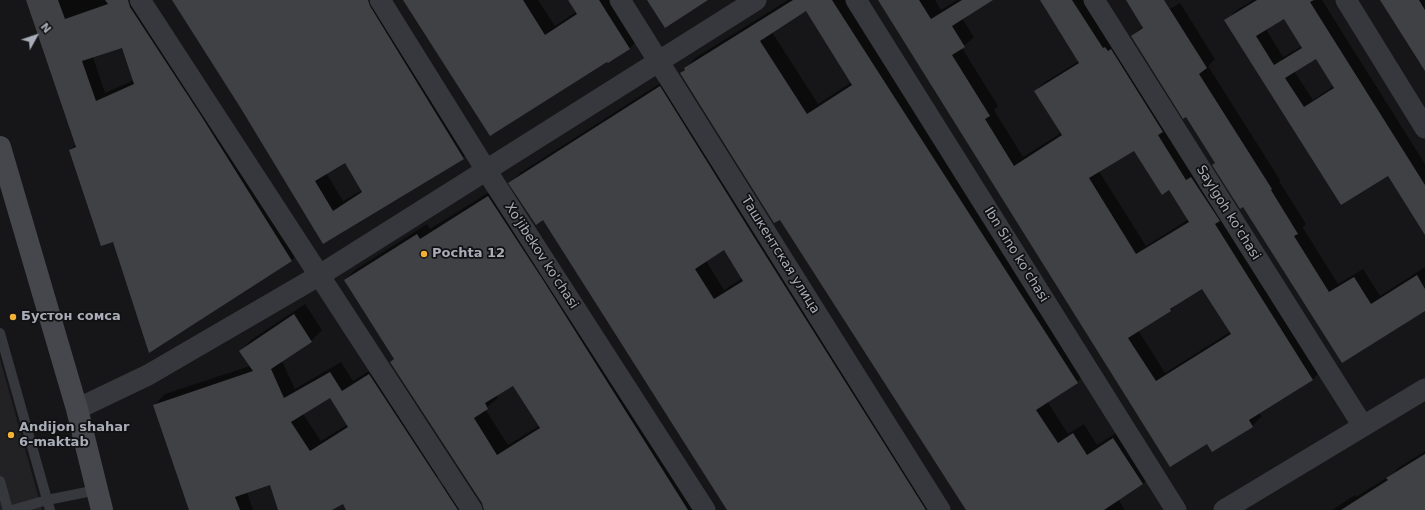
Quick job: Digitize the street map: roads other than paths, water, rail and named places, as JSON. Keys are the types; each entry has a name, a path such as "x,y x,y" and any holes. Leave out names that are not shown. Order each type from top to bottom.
{"main road":[{"path":"0,147 77,409 100,500"}],"street":[{"path":"140,0 472,510"},
{"name":"Xo'jibekov ko'chasi","path":"380,0 486,170 705,510"},
{"name":"Ташкентская улица","path":"620,0 940,510"},
{"path":"77,409 148,375 320,275 756,0"},
{"name":"Ibn Sino ko'chasi","path":"856,0 1176,510"},
{"name":"Saylgoh ko'chasi","path":"1094,0 1363,426"},
{"path":"1346,0 1425,128"},
{"path":"1224,510 1425,389"}],"lane":[{"path":"0,333 49,505"},
{"path":"0,481 8,510"},
{"path":"12,510 100,500"}],"place":[{"name":"Pochta 12","path":"424,254"},
{"name":"Бустон сомса","path":"13,317"},
{"name":"Andijon shahar 6-maktab","path":"11,435"}]}
